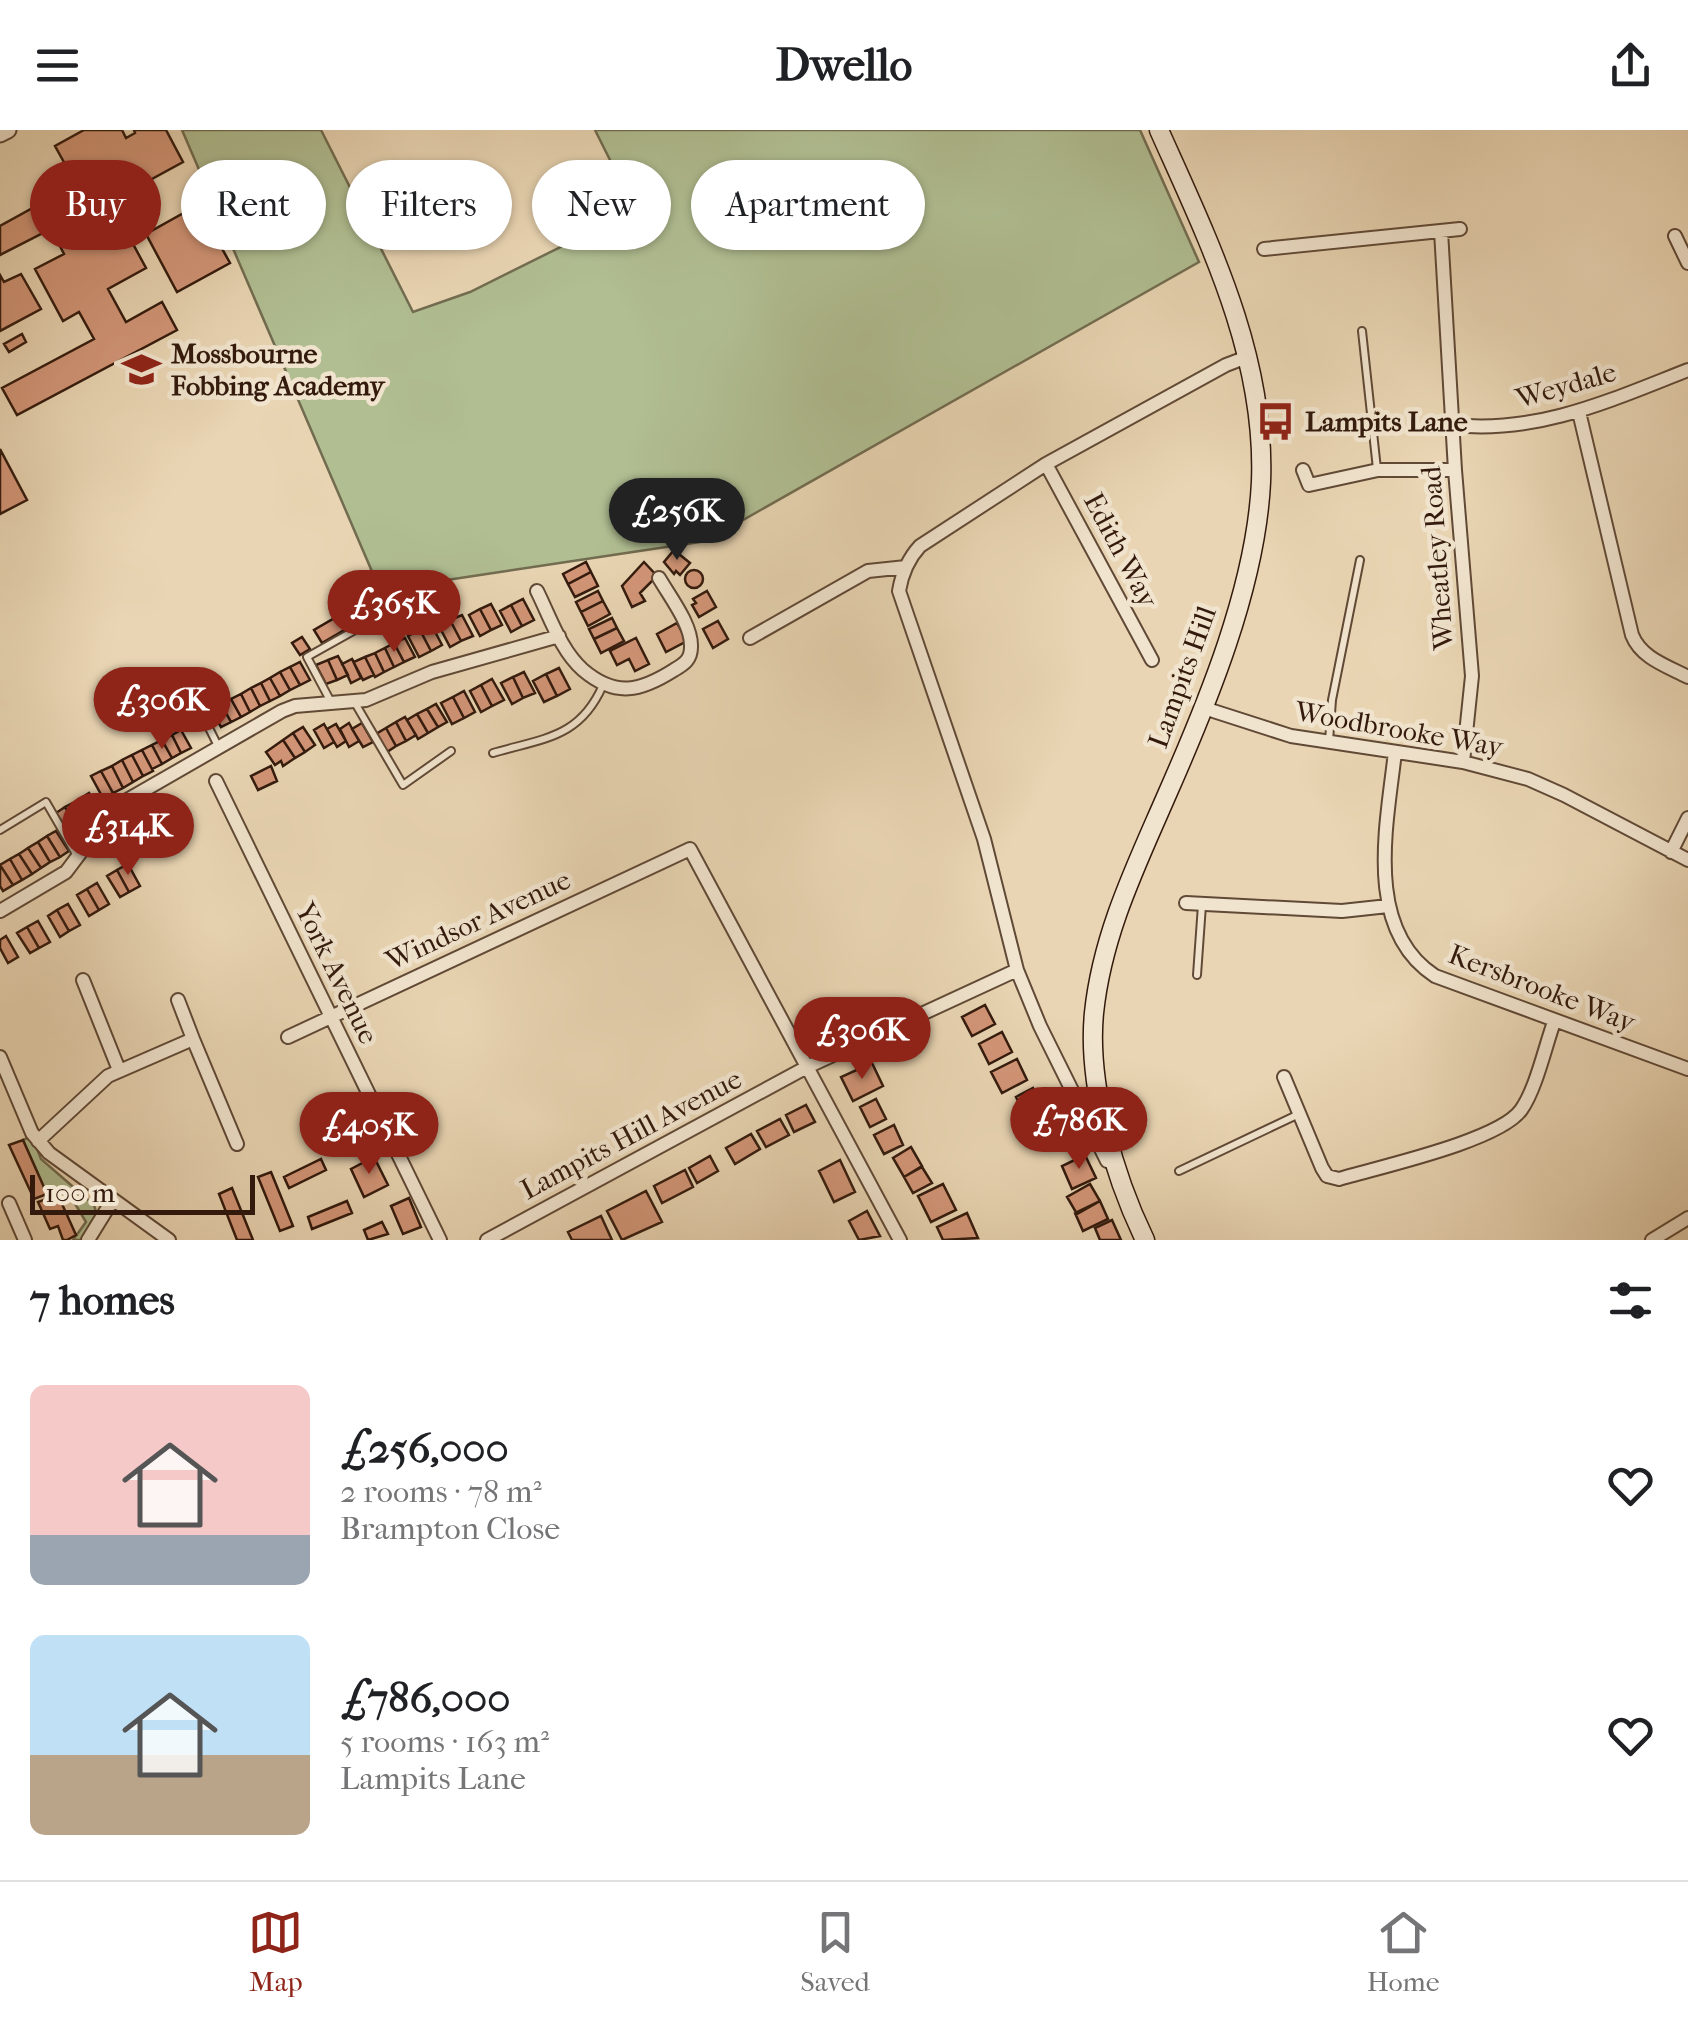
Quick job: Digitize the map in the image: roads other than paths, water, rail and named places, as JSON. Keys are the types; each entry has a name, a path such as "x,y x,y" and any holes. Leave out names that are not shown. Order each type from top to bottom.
{"main road":[{"name":"Lampits Hill","path":"1145,1240 1131,1208 1096,1080 1096,1001 1116,910 1204,708 1247,576 1256,530 1261,442 1247,357 1221,269 1159,130"}],"street":[{"path":"0,134 8,130"},
{"path":"1264,249 1460,229"},
{"name":"Wheatley Road","path":"1441,231 1472,689 1463,762"},
{"path":"1675,236 1688,263"},
{"path":"1131,1208 1040,1026 1017,970 984,840 900,591 906,568 920,546 1046,464 1247,357"},
{"name":"Weydale","path":"1454,426 1508,427 1579,412 1688,370"},
{"path":"1579,412 1636,646 1688,677"},
{"name":"Edith Way","path":"1046,464 1152,660"},
{"path":"1304,470 1309,485 1378,470 1455,470"},
{"path":"750,638 868,572 906,568"},
{"path":"537,591 580,668 604,684 642,688 686,662 692,643 659,578"},
{"path":"0,911 66,872 114,807 295,706 355,703 383,696 432,672 559,636"},
{"name":"Woodbrooke Way","path":"1204,708 1291,736 1463,762 1528,779 1688,860"},
{"name":"Kersbrooke Way","path":"1395,752 1387,825 1388,906 1400,942 1421,968 1554,1022 1688,1069"},
{"name":"York Avenue","path":"216,781 440,1240"},
{"path":"1671,852 1688,818"},
{"name":"Windsor Avenue","path":"288,1036 690,850 808,1068"},
{"path":"1186,903 1342,911 1388,906"},
{"name":"Lampits Hill Avenue","path":"487,1240 808,1068 1017,970"},
{"path":"83,980 119,1070"},
{"path":"178,1000 238,1144"},
{"path":"1284,1077 1322,1168 1333,1179 1499,1130 1525,1105 1554,1022"},
{"path":"38,1141 99,1083 119,1070 193,1039"},
{"path":"0,1058 3,1074 38,1141 49,1153 169,1240"},
{"path":"808,1068 900,1240"},
{"path":"88,1240 112,1201"},
{"path":"9,1204 25,1240"},
{"path":"1652,1240 1687,1221"}],"lane":[{"path":"1362,331 1378,470"},
{"path":"1328,744 1332,700 1360,560"},
{"path":"331,703 307,657 382,615"},
{"path":"493,753 565,732 582,720 604,684"},
{"path":"355,703 403,785 451,751"},
{"path":"188,725 203,716 219,749"},
{"path":"0,830 46,802 78,858"},
{"path":"1197,976 1202,904"},
{"path":"1178,1171 1300,1114"}],"place":[{"name":"Mossbourne Fobbing Academy","path":"141,369"},
{"name":"Lampits Lane","path":"1275,421"}]}
